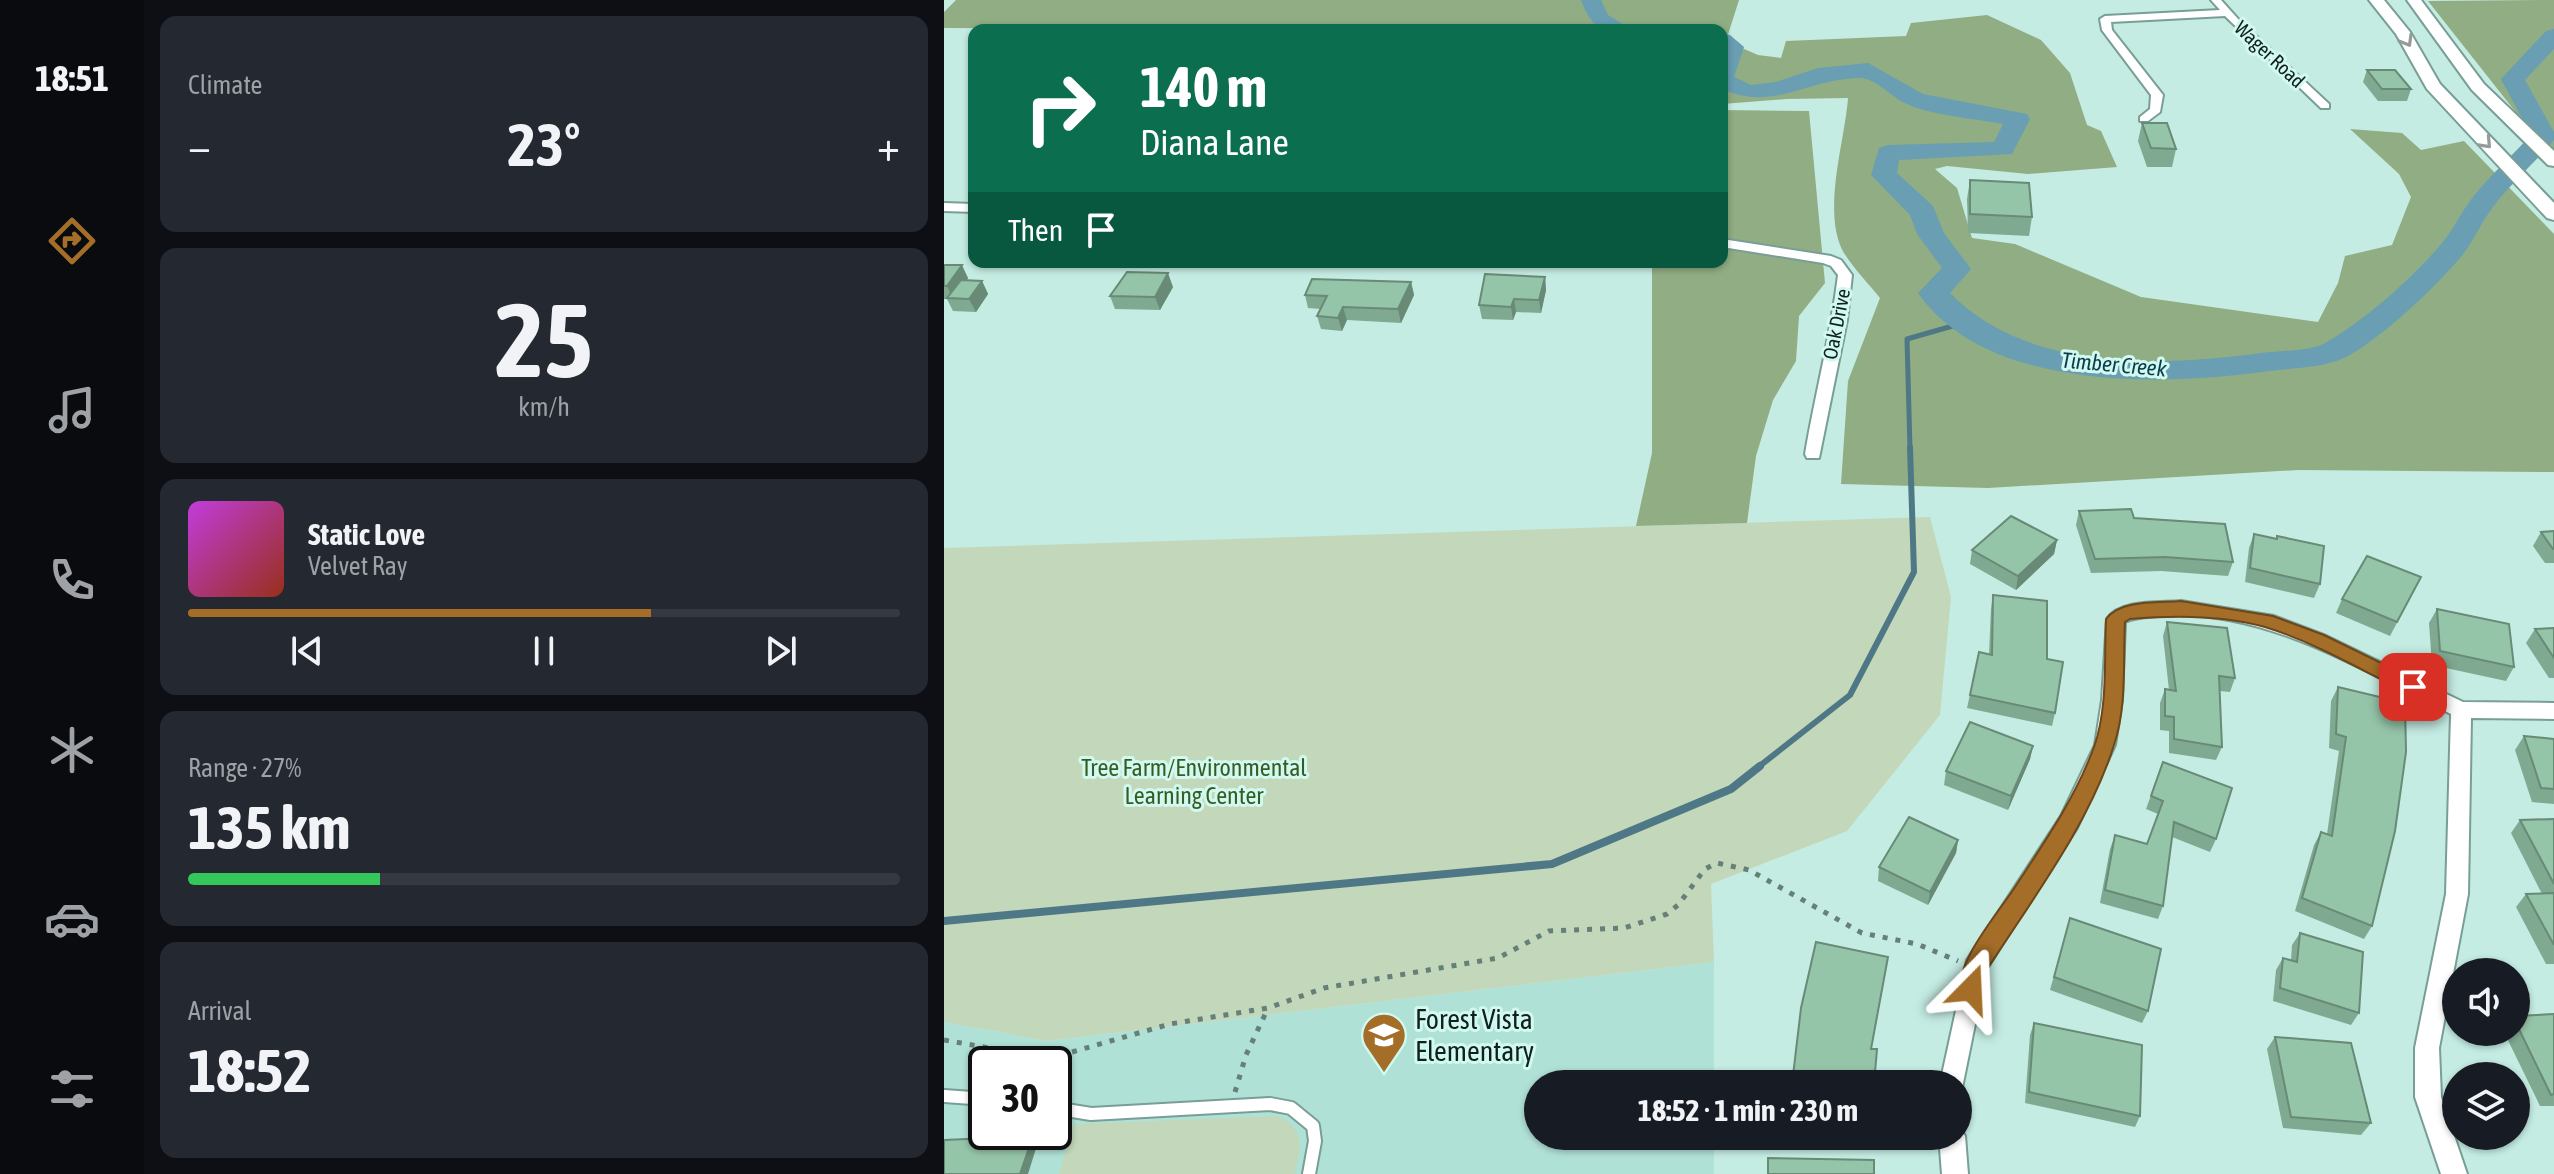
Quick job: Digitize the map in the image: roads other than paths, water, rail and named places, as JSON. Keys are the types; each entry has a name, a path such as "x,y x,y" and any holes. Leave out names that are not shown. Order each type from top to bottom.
{"main road":[{"path":"2376,0 2403,32 2433,86 2554,214"},
{"path":"2414,0 2478,87 2554,161"}],"street":[{"name":"Wager Road","path":"2216,0 2325,106"},
{"path":"2144,119 2156,110 2157,95 2107,30 2105,19 2228,13"},
{"path":"944,207 968,208"},
{"name":"Oak Drive","path":"1728,244 1826,259 1836,263 1845,275 1840,320 1813,454"},
{"path":"1955,1070 1975,967 2069,822 2105,745 2112,700 2116,619 2126,613 2181,608 2267,621 2317,640 2461,710 2554,711"},
{"path":"2454,1174 2428,1097 2427,1048 2457,894 2461,710"},
{"path":"1953,1150 1955,1174"}],"lane":[{"path":"944,1096 968,1098"},
{"path":"1072,1111 1091,1114 1270,1104 1291,1108 1313,1126 1315,1141 1309,1174"}],"waterway":[{"name":"Timber Creek","path":"1591,0 1599,19 1609,24"},
{"name":"Timber Creek","path":"1728,83 1748,92 1779,89 1818,75 1868,70 1916,100 2018,119 2003,149 1888,153 1884,175 1923,212 1931,234 1957,269 1933,293 1962,322 2000,344 2045,358 2145,370 2194,369 2315,356 2334,351 2415,286 2453,248 2482,203 2544,136 2513,79 2554,36"},
{"name":"Timber Creek","path":"1728,44 1733,47 1728,61"},
{"path":"1910,449 1907,339 1963,323"},
{"path":"1757,768 1850,695 1914,572 1910,447"},
{"path":"944,921 1552,864 1731,789 1760,766"}],"place":[{"name":"Forest Vista Elementary","path":"1384,1074"}],"park label":[{"name":"Tree Farm/Environmental Learning Center","path":"1194,781"}]}
